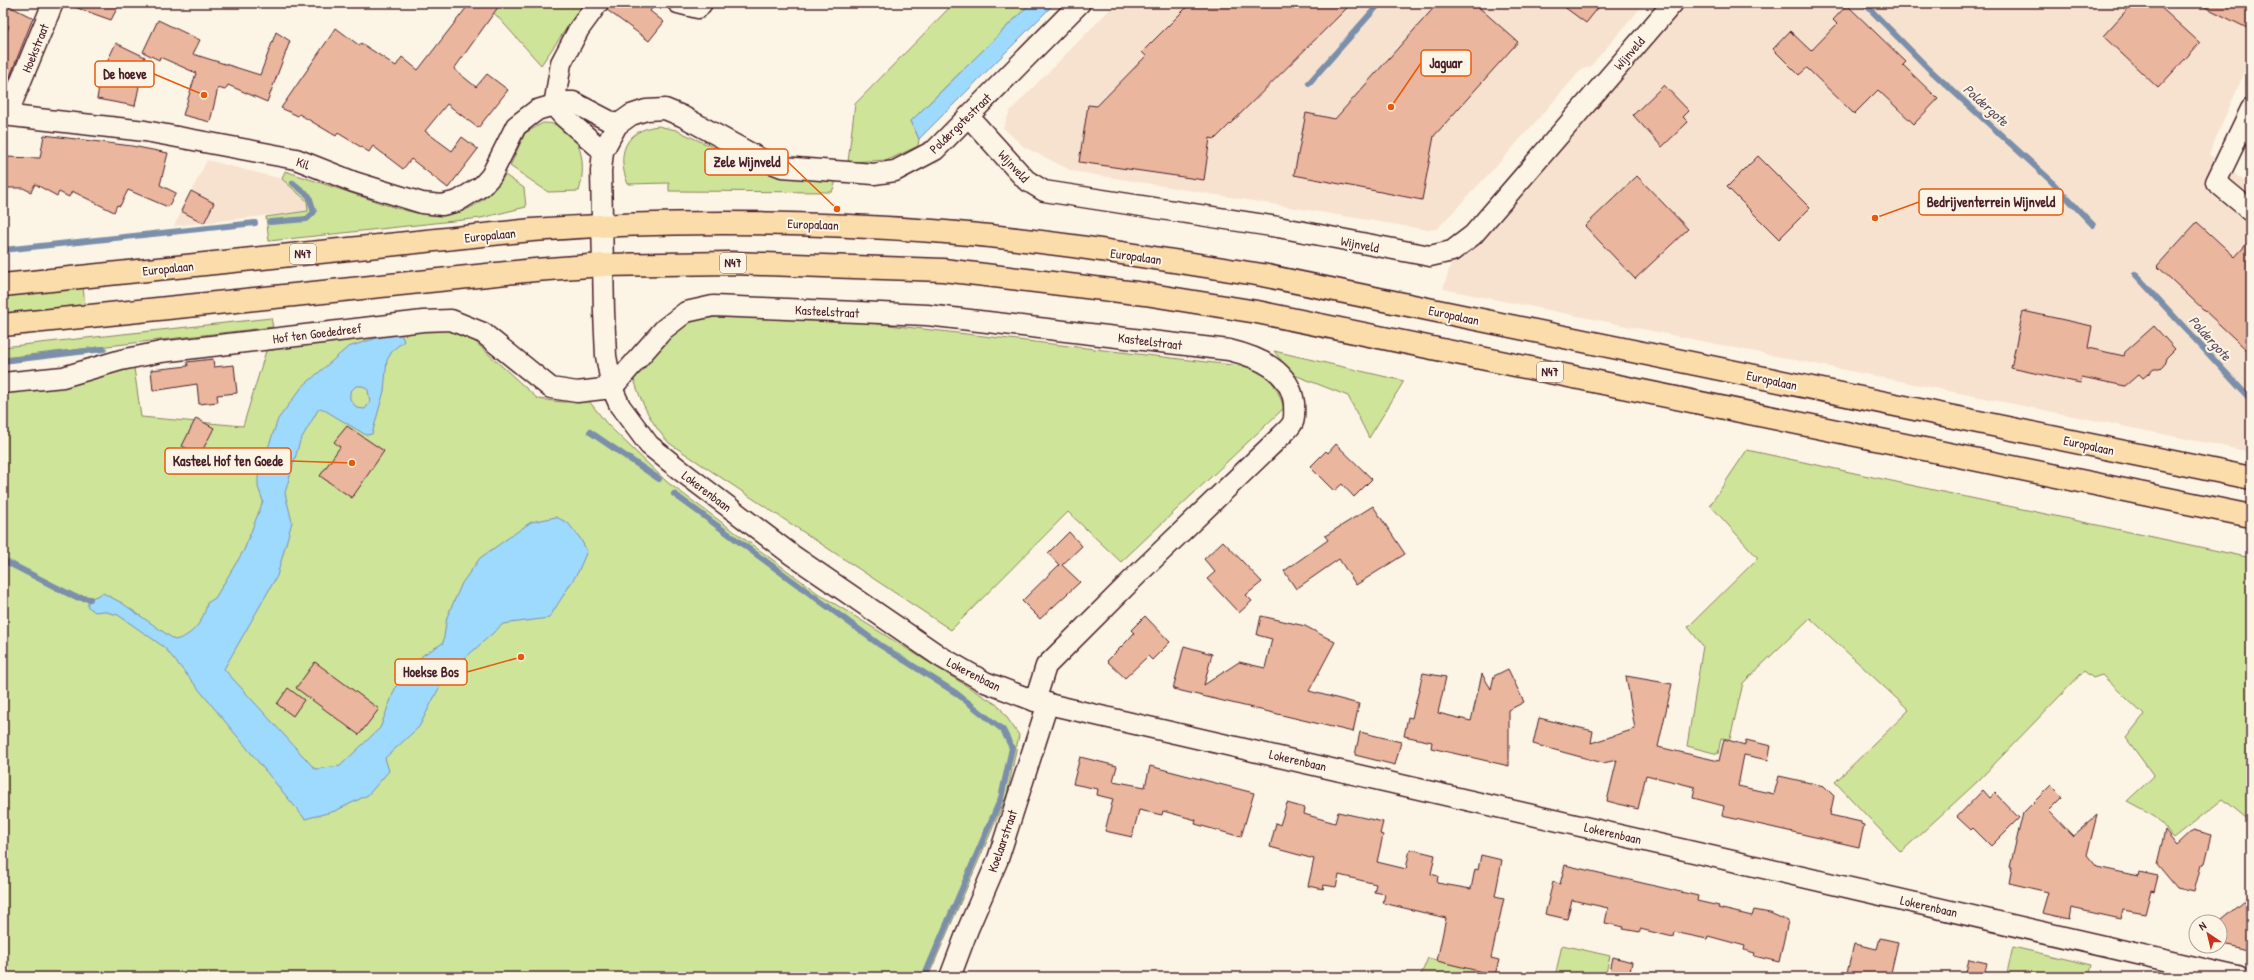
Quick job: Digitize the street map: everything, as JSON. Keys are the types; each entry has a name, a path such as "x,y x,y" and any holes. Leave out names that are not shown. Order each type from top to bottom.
{"highway":[{"name":"Europalaan","path":"3,285 532,230 603,226 752,223 826,224 935,231 1152,258 1262,275 2251,478"},
{"name":"N47","path":"3,325 281,295 603,265 732,263 943,270 1145,294 1257,312 2251,516"}],"street":[{"name":"Hoekstraat","path":"5,115 53,3"},
{"path":"598,3 579,29 561,63 554,106 564,117 603,151"},
{"path":"678,3 698,8 702,3"},
{"name":"Poldergotestraat","path":"603,226 601,171 603,151 617,125 631,115 646,110 665,109 682,116 761,159 782,167 874,174 896,171 912,164 935,150 1080,3"},
{"name":"Wijnveld","path":"969,117 1026,180 1044,191 1248,222 1430,256 1452,251 1473,235 1673,3"},
{"name":"Kil","path":"5,115 145,131 296,159 377,189 422,203 442,205 458,201 482,186 491,176 516,126 537,110 564,102 574,102 617,125"},
{"path":"2251,109 2216,182 2251,210"},
{"name":"Lokerenbaan","path":"603,226 606,356 612,388 620,406 649,445 792,555 941,657 985,682 1042,702 2238,977"},
{"name":"Kasteelstraat","path":"612,388 664,329 686,312 713,306 926,315 1229,350 1253,356 1273,368 1285,379 1293,398 1293,422 1282,436 1143,569 1046,666 1042,702"},
{"name":"Hof ten Goededreef","path":"3,383 63,377 120,360 160,352 423,321 451,320 483,333 551,388 577,392 612,388"},
{"name":"Koelaarstraat","path":"950,977 968,929 998,859 1042,702"}],"shaded area":[{"path":"1116,3 1645,3 1590,67 1582,69 1502,160 1437,229 1428,230 1072,171 1024,147 1003,128 1010,111"},
{"path":"1687,3 2251,3 2251,58 2209,154 2248,184 2251,189 2251,452 1443,289 1452,260 1520,193"},
{"path":"207,160 282,179 307,201 308,211 174,226"}],"green space":[{"path":"481,3 584,3 541,65 497,16"},
{"path":"954,3 1031,3 911,121 919,139 918,146 888,160 848,162 855,104"},
{"path":"543,123 556,124 566,129 573,136 578,145 582,168 582,179 579,191 548,192 510,166 525,133"},
{"path":"658,126 676,130 773,175 836,181 832,192 669,191 669,183 628,184 624,173 623,154 630,138 646,128"},
{"path":"2251,154 2251,189 2247,180 2247,167"},
{"path":"285,171 386,205 424,214 442,215 458,212 475,205 490,193 505,175 524,188 526,207 481,218 269,241 266,217 308,211 307,201 282,179"},
{"path":"83,287 85,306 3,314 3,296"},
{"path":"724,316 846,320 1249,367 1268,378 1275,387 1284,408 1121,562 1068,512 951,630 669,443 657,429 640,397 634,379 659,347 682,327 691,322"},
{"path":"271,318 273,327 3,358 3,347"},
{"path":"403,330 462,330 538,399 562,402 589,401 607,424 667,482 819,594 999,706 1019,735 1007,795 928,977 3,977 3,393 60,385 134,368 141,417 243,426 266,351"},
{"path":"1274,351 1404,381 1369,438 1348,396 1292,374"},
{"path":"1747,450 2251,558 2251,822 2223,799 2174,838 2155,816 2127,801 2154,776 2126,738 2144,715 2102,675 2093,678 2084,671 1977,782 1901,852 1835,782 1909,710 1810,618 1743,683 1730,739 1721,738 1718,754 1687,746 1703,646 1688,627 1758,558 1710,505"},
{"path":"1562,945 1610,956 1605,977 1555,977"},
{"path":"2013,947 2092,965 2089,977 2006,977"},
{"path":"1428,958 1507,977 1420,977"}],"water":[{"path":"1031,3 1055,3 919,139 911,121"},
{"path":"401,334 404,341 393,350 387,360 384,391 372,434 366,435 321,408 318,410 300,441 285,493 292,522 277,576 224,669 315,769 340,766 380,728 396,686 423,655 443,643 447,617 462,583 480,558 531,522 556,517 568,523 580,538 587,551 578,572 549,618 503,624 464,659 439,688 419,727 385,758 389,771 368,795 335,811 305,819 164,647 118,615 102,611 95,612 87,606 90,599 103,593 122,603 175,640 192,631 200,621 206,609 207,603 215,598 244,550 263,501 258,487 258,477 278,419 302,387 348,347 380,337","holes":["356,386 363,386 368,390 370,402 365,409 357,408 350,399 350,392"]}],"building":[{"path":"3,3 33,18 3,94 3,42 9,26 3,23"},
{"path":"70,3 120,3 111,20 69,5"},
{"path":"470,3 501,3 454,69 476,87 487,74 508,90 478,128 447,104 425,131 452,151 462,137 478,149 448,188 411,159 403,169 373,146 369,152 338,133 336,136 299,114 298,116 281,108 336,28 360,46 361,43 396,66 402,57 418,70"},
{"path":"609,3 656,3 650,11 664,22 649,41 607,10"},
{"path":"1191,3 1352,3 1215,139 1210,138 1204,180 1079,162 1088,105 1097,106 1146,56 1142,52"},
{"path":"1438,3 1474,3 1518,42 1434,136 1422,200 1294,175 1306,113 1335,119"},
{"path":"1559,3 1602,3 1586,23"},
{"path":"2133,3 2156,3 2200,43 2158,88 2103,36"},
{"path":"2197,3 2251,3 2251,30"},
{"path":"1847,5 1906,62 1903,65 1938,99 1914,124 1878,90 1854,114 1807,68 1799,75 1773,49 1790,31 1811,51 1837,24 1833,20"},
{"path":"158,20 200,40 193,54 260,75 276,32 290,41 267,102 228,85 225,90 218,88 210,122 183,115 196,73 160,57 159,60 143,52"},
{"path":"116,43 145,57 135,106 97,99 101,74"},
{"path":"1664,85 1689,111 1683,117 1688,122 1662,147 1633,115"},
{"path":"44,135 132,146 168,153 160,185 176,193 168,207 128,190 120,206 117,205 114,212 72,191 69,197 59,192 57,196 35,184 31,192 23,188 3,188 3,157 40,158"},
{"path":"1758,156 1810,208 1779,239 1727,187"},
{"path":"1637,176 1688,229 1635,279 1585,226"},
{"path":"191,191 214,203 204,223 181,211"},
{"path":"2197,222 2235,257 2251,239 2251,354 2157,266"},
{"path":"2023,311 2092,326 2088,348 2124,356 2125,352 2154,326 2175,349 2166,358 2164,365 2160,369 2154,369 2143,378 2139,374 2125,386 2082,377 2080,383 2011,368"},
{"path":"213,359 214,367 234,365 237,393 217,395 218,402 199,404 197,384 153,391 151,370 188,366 187,362"},
{"path":"196,418 214,428 200,455 182,446"},
{"path":"347,426 384,451 352,498 320,476 340,447 334,442"},
{"path":"1336,444 1372,479 1354,497 1342,484 1334,491 1310,467 1326,451 1328,453"},
{"path":"1373,506 1405,554 1356,585 1339,559 1296,589 1284,571 1328,540 1325,536"},
{"path":"1069,532 1082,546 1062,565 1080,582 1040,619 1022,601 1059,565 1048,553"},
{"path":"1223,541 1262,582 1246,595 1252,601 1239,613 1207,579 1215,572 1204,559"},
{"path":"1145,616 1170,642 1152,660 1148,656 1125,678 1107,661 1134,633 1131,630"},
{"path":"1261,616 1305,626 1335,642 1309,691 1359,704 1353,732 1173,689 1184,646 1212,654 1204,685 1239,662 1265,668 1272,639 1257,635"},
{"path":"315,662 379,709 359,735 296,688"},
{"path":"1508,669 1524,702 1509,710 1509,766 1431,748 1432,742 1404,736 1408,717 1412,718 1423,673 1446,677 1438,713 1471,721 1482,674 1491,689 1494,676"},
{"path":"1626,676 1672,684 1658,747 1719,761 1724,739 1745,745 1746,740 1771,746 1768,760 1744,755 1738,786 1774,794 1779,776 1824,786 1834,796 1830,815 1861,822 1861,824 1864,825 1859,847 1722,816 1724,806 1693,798 1695,787 1646,775 1638,809 1607,801 1617,760 1603,763 1533,744 1539,718 1593,731 1591,743 1635,729"},
{"path":"288,688 304,700 293,716 277,704"},
{"path":"1360,732 1401,742 1395,765 1355,755"},
{"path":"1080,757 1117,766 1113,781 1145,787 1150,766 1254,793 1241,837 1195,824 1196,820 1163,811 1162,815 1139,810 1132,837 1105,831 1113,799 1097,795 1098,789 1073,784"},
{"path":"2051,785 2063,797 2049,811 2073,836 2097,815 2087,855 2097,867 2138,876 2139,872 2158,876 2154,892 2151,891 2145,914 2123,910 2121,919 2071,908 2069,919 2042,913 2048,892 2009,883 2012,867 2010,867 2023,813"},
{"path":"1983,790 1990,798 1995,793 2019,818 1991,846 1973,828 1971,830 1957,817"},
{"path":"1287,803 1305,808 1304,814 1335,823 1338,812 1383,822 1380,834 1383,835 1377,862 1406,869 1410,849 1435,855 1431,874 1438,876 1437,883 1471,889 1475,869 1478,870 1481,855 1502,860 1495,896 1504,898 1491,958 1499,960 1495,975 1437,961 1446,918 1383,903 1385,894 1374,892 1376,884 1339,875 1336,887 1324,885 1323,889 1308,886 1314,859 1270,847 1276,823 1280,825"},
{"path":"2165,830 2177,845 2193,830 2212,835 2205,863 2201,865 2194,892 2177,888 2157,864"},
{"path":"1565,865 1698,896 1697,901 1719,906 1718,908 1752,916 1754,910 1770,913 1788,921 1779,962 1754,956 1755,953 1744,950 1745,946 1708,936 1707,939 1674,932 1673,937 1640,929 1640,932 1623,929 1624,927 1605,923 1608,908 1572,900 1567,919 1545,914 1553,882 1560,884"},
{"path":"2251,895 2251,951 2228,945 2228,914"},
{"path":"1880,938 1898,942 1890,977 1846,977 1854,944 1877,949"},
{"path":"1613,957 1632,962 1629,977 1609,977"},
{"path":"1969,959 1987,963 1984,977 1965,977"}],"waterway":[{"path":"1309,83 1380,3"},
{"name":"Poldergote","path":"1864,3 1929,69 2048,178 2093,225"},
{"path":"270,222 307,219 314,212 309,196 293,183"},
{"path":"3,250 255,223"},
{"name":"Poldergote","path":"2135,274 2251,400"},
{"path":"3,361 104,349"},
{"path":"590,432 659,479"},
{"path":"674,494 880,645 956,693 1003,730 1012,748 1001,798 924,977"},
{"path":"3,560 75,597 90,599"}],"place":[{"name":"De hoeve","path":"204,95"},
{"name":"Jaguar","path":"1391,107"},
{"name":"Zele Wijnveld","path":"837,209"},
{"name":"Bedrijventerrein Wijnveld","path":"1875,218"},
{"name":"Kasteel Hof ten Goede","path":"352,463"},
{"name":"Hoekse Bos","path":"521,657"}]}
